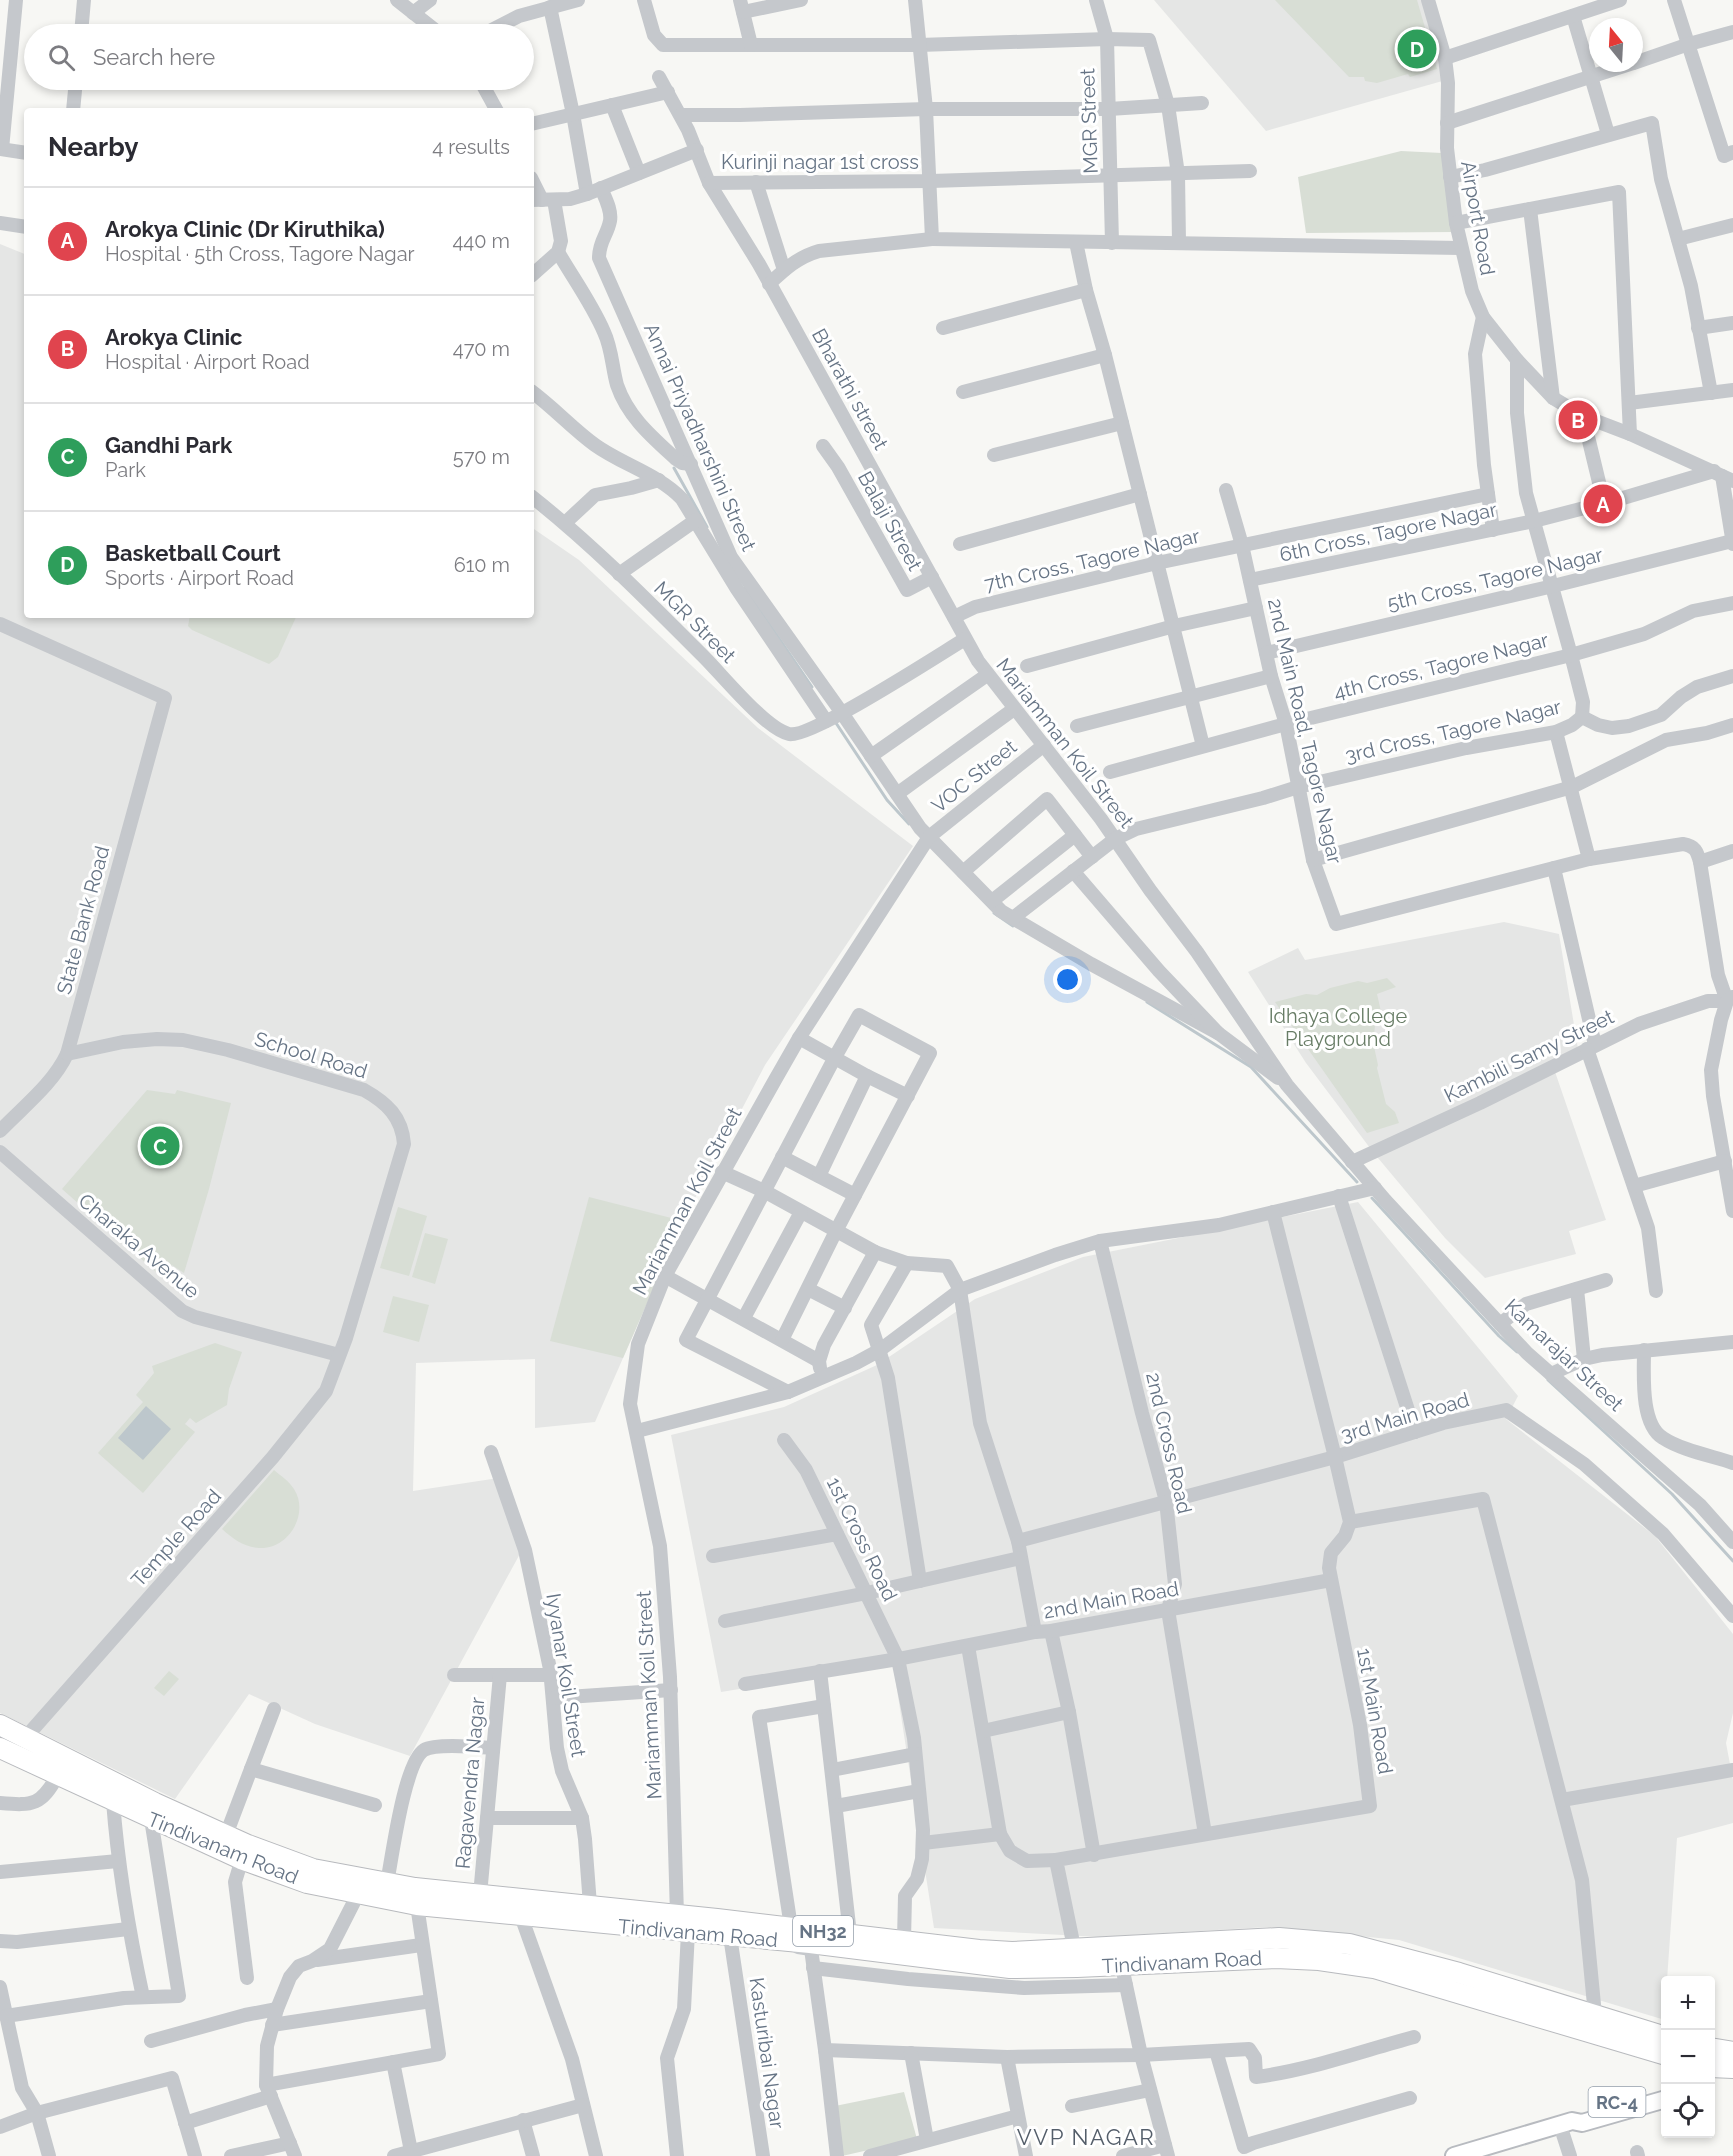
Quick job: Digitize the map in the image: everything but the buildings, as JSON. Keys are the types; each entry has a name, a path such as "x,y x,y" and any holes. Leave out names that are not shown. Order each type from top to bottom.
{"highway":[{"name":"NH32","path":"0,1725 155,1803 226,1835 244,1852 313,1869 387,1883 415,1888 677,1915 732,1932 791,1927 903,1941 1076,1958 1279,1938 1349,1944 1459,1973 1661,2036"},
{"name":"Tindivanam Road","path":"0,1748 151,1819 244,1852 307,1883 417,1905 688,1932 732,1932 1010,1968 1076,1958 1122,1965 1276,1958 1319,1960 1374,1968 1661,2054"},
{"path":"1715,2063 1728,2054"}],"main road":[{"path":"1715,2071 1728,2054"},
{"name":"RC-4","path":"1566,2123 1579,2113 1661,2089"},
{"name":"RC-4","path":"1454,2156 1566,2123 1582,2123 1661,2099"}],"street":[{"path":"16,0 4,76 1,149 24,153"},
{"path":"82,24 84,0"},
{"path":"397,0 427,24"},
{"path":"413,13 430,0"},
{"path":"503,24 519,16 578,0"},
{"path":"644,0 654,35 663,45 919,45 1107,39 1149,40 1168,105 1178,174 1179,243"},
{"path":"751,45 742,6 801,0"},
{"path":"915,0 926,109 932,239"},
{"name":"MGR Street","path":"1096,0 1107,39 1112,243"},
{"name":"Airport Road","path":"1428,0 1445,58 1448,83 1447,148 1460,248 1472,291 1484,318 1517,360 1553,398 1583,417 1630,434 1723,476"},
{"path":"1445,58 1620,0"},
{"path":"1674,0 1729,154"},
{"path":"550,7 587,194"},
{"path":"1573,16 1608,134"},
{"path":"1643,60 1733,32"},
{"path":"1447,123 1608,72"},
{"name":"Bharathi street","path":"660,77 681,115 709,183 770,284 954,617"},
{"path":"73,108 75,90"},
{"path":"485,90 495,108"},
{"path":"534,123 668,92"},
{"path":"681,115 926,109 1108,109 1202,103"},
{"path":"612,105 639,174"},
{"path":"1450,177 1485,170 1652,123 1661,179 1691,286 1711,393"},
{"path":"542,200 570,199 587,194 697,150"},
{"name":"Kurinji nagar 1st cross","path":"709,183 931,181 1250,171"},
{"path":"756,182 784,270"},
{"path":"534,184 561,241 558,252 534,273"},
{"name":"Annai Priyadharshini Street","path":"601,188 610,211 610,222 599,246 599,258 731,557 921,828 1001,911 1091,964 1218,1033"},
{"path":"1456,223 1619,192 1630,434"},
{"path":"1530,209 1553,398"},
{"path":"0,223 24,227"},
{"path":"1678,239 1733,225"},
{"path":"770,284 784,270 807,255 819,251 932,239 1460,248"},
{"path":"1076,242 1086,290 1105,355 1203,747"},
{"path":"558,252 603,329 611,349 617,385 629,412 676,459 682,463 691,464"},
{"path":"943,328 1086,290"},
{"path":"1484,318 1475,354 1493,530"},
{"path":"1698,328 1733,323"},
{"path":"963,392 1105,355"},
{"path":"1517,360 1516,413 1526,493 1583,702 1582,717 1598,725 1612,728 1629,726 1661,715 1681,697 1697,687 1732,681"},
{"path":"1629,403 1733,390"},
{"path":"534,393 595,445 611,456 672,488 682,499 737,589 826,721"},
{"path":"1583,417 1604,503"},
{"path":"994,455 1122,423"},
{"name":"Balaji Street","path":"823,446 838,467 907,590 932,577"},
{"path":"1723,476 1733,543"},
{"name":"6th Cross, Tagore Nagar","path":"1250,580 1534,521 1723,476"},
{"path":"565,523 595,495 659,480"},
{"name":"2nd Main Road, Tagore Nagar","path":"1226,490 1242,545 1271,676 1286,724 1313,860 1336,924 1554,868"},
{"path":"960,544 1140,494"},
{"name":"7th Cross, Tagore Nagar","path":"954,617 975,607 1157,563 1488,494"},
{"name":"MGR Street","path":"534,498 565,523 619,574 758,713 789,734 802,733 842,713 965,639"},
{"path":"619,574 696,520"},
{"name":"5th Cross, Tagore Nagar","path":"1266,653 1733,543"},
{"name":"4th Cross, Tagore Nagar","path":"1110,772 1286,724 1571,655 1644,634 1693,611 1733,603"},
{"path":"1027,666 1174,626 1256,608"},
{"name":"Mariamman Koil Street","path":"954,617 987,675 1044,745 1115,839 1197,952 1287,1085"},
{"name":"State Bank Road","path":"0,624 165,698 67,1053 58,1071 0,1131"},
{"path":"871,756 987,675"},
{"path":"1077,726 1271,676"},
{"path":"897,794 1014,709"},
{"name":"3rd Cross, Tagore Nagar","path":"1013,918 1115,839 1136,829 1263,798 1298,787 1466,748 1556,732 1572,725 1582,717"},
{"path":"1313,860 1572,787 1666,740 1707,733 1733,725"},
{"path":"1556,732 1589,859"},
{"name":"VOC Street","path":"929,837 1044,745"},
{"path":"963,872 1047,799 1092,856"},
{"path":"992,901 1075,835"},
{"name":"Mariamman Koil Street","path":"677,1915 671,1690 660,1546 630,1404 638,1344 665,1276 722,1172 799,1038 929,837"},
{"path":"1656,1291 1648,1228 1591,1047 1554,868 1589,859 1683,844 1696,850 1700,862 1718,975 1730,998 1721,1020 1711,1070 1733,1211"},
{"path":"1700,862 1733,851"},
{"path":"1073,872 1159,971 1218,1033 1287,1085"},
{"name":"Kambili Samy Street","path":"1352,1161 1480,1102 1639,1024 1708,1001 1730,998"},
{"path":"782,1340 836,1231 930,1053 859,1015 686,1340 788,1392"},
{"path":"799,1038 908,1096"},
{"name":"School Road","path":"67,1053 123,1041 183,1040 228,1050 364,1090 381,1100 396,1115 403,1130 404,1144 339,1355"},
{"path":"819,1176 867,1076"},
{"name":"Kamarajar Street","path":"1287,1085 1375,1188 1527,1353 1700,1505 1733,1542"},
{"name":"Charaka Avenue","path":"0,1152 182,1311 195,1317 339,1355"},
{"path":"782,1157 855,1195"},
{"path":"1634,1186 1725,1161"},
{"path":"722,1172 764,1191 875,1252 907,1263 946,1266 960,1290 980,1423 1018,1541 1035,1632"},
{"path":"637,1431 788,1392 880,1350 960,1290 1055,1255 1100,1241 1219,1225 1375,1188"},
{"path":"1339,1196 1415,1432"},
{"path":"744,1318 801,1212"},
{"path":"1273,1212 1350,1522 1484,1499 1582,1880 1596,2015"},
{"name":"2nd Cross Road","path":"1100,1241 1166,1501 1175,1584 1168,1610 1205,1834"},
{"path":"821,1378 819,1361 824,1345 875,1252"},
{"path":"907,1263 871,1325 880,1350 894,1411 920,1581"},
{"path":"665,1276 819,1361"},
{"path":"1500,1324 1526,1304 1606,1280"},
{"path":"1577,1288 1584,1359"},
{"path":"808,1289 844,1308"},
{"path":"1551,1374 1584,1359 1602,1355 1733,1342"},
{"path":"1644,1350 1647,1405 1654,1430 1661,1438 1674,1444 1733,1463"},
{"name":"Temple Road","path":"26,1737 211,1529 320,1401 339,1355"},
{"name":"3rd Main Road","path":"1018,1541 1335,1457 1443,1423 1506,1410 1584,1464 1663,1534 1733,1616"},
{"name":"1st Cross Road","path":"784,1440 806,1470 898,1659 915,1754 923,1843 917,1879 905,1896 903,1941"},
{"name":"Iyyanar Koil Street","path":"491,1452 525,1550 551,1675 557,1748 562,1771 582,1818 590,1905"},
{"name":"1st Main Road","path":"1000,1834 1010,1851 1027,1861 1056,1860 1370,1806 1360,1725 1329,1568 1331,1553 1345,1536 1350,1522"},
{"path":"713,1556 837,1534"},
{"path":"725,1621 867,1593 1020,1558"},
{"name":"2nd Main Road","path":"745,1684 898,1659 1035,1632 1331,1580"},
{"path":"1051,1631 1069,1712 1094,1855"},
{"path":"923,1843 1000,1834 968,1646"},
{"path":"820,1671 850,1934"},
{"path":"454,1675 551,1675"},
{"name":"Ragavendra Nagar","path":"480,1895 500,1675"},
{"path":"553,1698 671,1690"},
{"path":"791,1927 759,1717 824,1706"},
{"path":"226,1835 274,1709"},
{"path":"983,1731 1069,1712"},
{"path":"387,1883 404,1795 417,1758 422,1751 452,1746 493,1748"},
{"path":"832,1770 915,1754"},
{"path":"251,1769 375,1805"},
{"path":"1562,1800 1733,1770"},
{"path":"0,1803 21,1804 40,1800 47,1795 58,1776"},
{"path":"836,1806 919,1791"},
{"path":"113,1801 118,1861 128,1929 143,1997"},
{"path":"487,1818 582,1818"},
{"path":"6,2016 124,1998 179,1996 151,1819"},
{"path":"244,1852 235,1882 247,1978"},
{"path":"1056,1860 1076,1958"},
{"path":"0,1872 118,1861"},
{"path":"231,2156 293,2150 269,2091 267,2046 272,2025 290,1977 299,1966 312,1961 330,1949 358,1894"},
{"path":"185,2123 269,2091 393,2062 439,2054 421,1945 417,1905"},
{"path":"521,1916 572,2059 596,2156"},
{"path":"0,1941 17,1942 128,1929"},
{"path":"677,2156 667,2058 684,2010 688,1932"},
{"path":"732,1932 811,1949 837,2156"},
{"name":"Kasturibai Nagar","path":"732,1932 763,2156"},
{"path":"312,1961 421,1945"},
{"path":"1122,1965 1166,2150 1124,2156"},
{"path":"813,1968 929,1981 1024,1988 1126,1985"},
{"path":"0,1987 22,2088 37,2113 49,2156"},
{"path":"272,2025 431,2001"},
{"path":"151,2041 244,2015 277,2009"},
{"path":"825,2050 1007,2057 1142,2055 1249,2049 1255,2058 1256,2078 1338,2059 1414,2037"},
{"path":"1216,2051 1244,2147 1410,2098"},
{"path":"911,2053 927,2140"},
{"path":"1007,2057 1026,2156"},
{"path":"393,2062 412,2153"},
{"path":"0,2127 37,2113 172,2078 195,2156"},
{"path":"1072,2106 1150,2090"},
{"path":"394,2156 583,2105"},
{"path":"870,2156 1018,2116"},
{"path":"523,2120 533,2156"},
{"path":"1566,2123 1570,2156"}],"shaded area":[{"path":"1154,0 1424,0 1446,80 1266,131"},
{"path":"0,244 24,254 24,618 534,618 534,529 579,560 758,728 913,846 765,1065 683,1221 595,1422 535,1428 535,1359 416,1363 413,1491 505,1477 528,1539 410,1756 315,1724 249,1694 175,1799 0,1713"},
{"path":"1504,922 1559,934 1578,1049 1553,1066 1606,1220 1569,1231 1576,1254 1485,1278 1445,1238 1373,1152 1306,1063 1248,972 1298,948 1305,960"},
{"path":"1358,1202 1518,1396 1506,1419 1655,1536 1733,1634 1733,1713 1726,1743 1733,1780 1733,1823 1677,1838 1667,1976 1661,1976 1661,2019 1399,1940 1267,1927 1100,1937 934,1928 893,1664 721,1692 671,1435 784,1407 877,1365 975,1299 1083,1257"},
{"path":"146,1406 171,1429 143,1460 118,1438"}],"green space":[{"path":"1275,0 1417,0 1437,69 1377,83 1365,81 1364,77 1349,77"},
{"path":"1401,151 1442,153 1455,232 1306,233 1298,177"},
{"path":"189,618 296,618 278,657 269,664 192,630 188,626"},
{"name":"Idhaya College Playground","path":"1387,978 1396,987 1377,994 1382,1016 1376,1019 1373,1042 1386,1104 1395,1112 1399,1123 1367,1133 1275,1002 1306,994 1317,995 1330,988 1358,981 1367,983"},
{"path":"147,1090 175,1094 177,1090 231,1103 184,1273 172,1265 163,1278 62,1189"},
{"path":"589,1197 683,1221 623,1358 550,1341"},
{"path":"398,1207 427,1216 409,1276 380,1268"},
{"path":"425,1233 448,1239 435,1284 412,1277"},
{"path":"393,1296 429,1305 419,1342 383,1332"},
{"path":"215,1343 242,1352 229,1389 227,1405 196,1423 190,1418 185,1424 195,1432 143,1493 98,1453 143,1402 136,1395 154,1373 152,1366"},
{"path":"274,1470 294,1489 298,1499 298,1519 287,1537 279,1543 259,1548 248,1546 222,1529"},
{"path":"169,1671 179,1679 164,1696 154,1688"},
{"path":"904,2092 917,2139 842,2156 835,2106"}],"waterway":[{"path":"674,468 707,527"},
{"path":"745,588 812,687"},
{"path":"834,720 887,800 909,824"},
{"path":"994,913 1013,926"},
{"path":"1147,1002 1251,1067 1357,1182"},
{"path":"1372,1198 1499,1336 1517,1352"},
{"path":"1548,1380 1672,1494 1733,1561"}],"place":[{"name":"Basketball Court","path":"1417,49"},
{"name":"Arokya Clinic","path":"1578,420"},
{"name":"Arokya Clinic (Dr Kiruthika)","path":"1603,504"},
{"name":"Gandhi Park","path":"160,1146"}],"district":[{"name":"VVP NAGAR","path":"1086,2137"}]}
